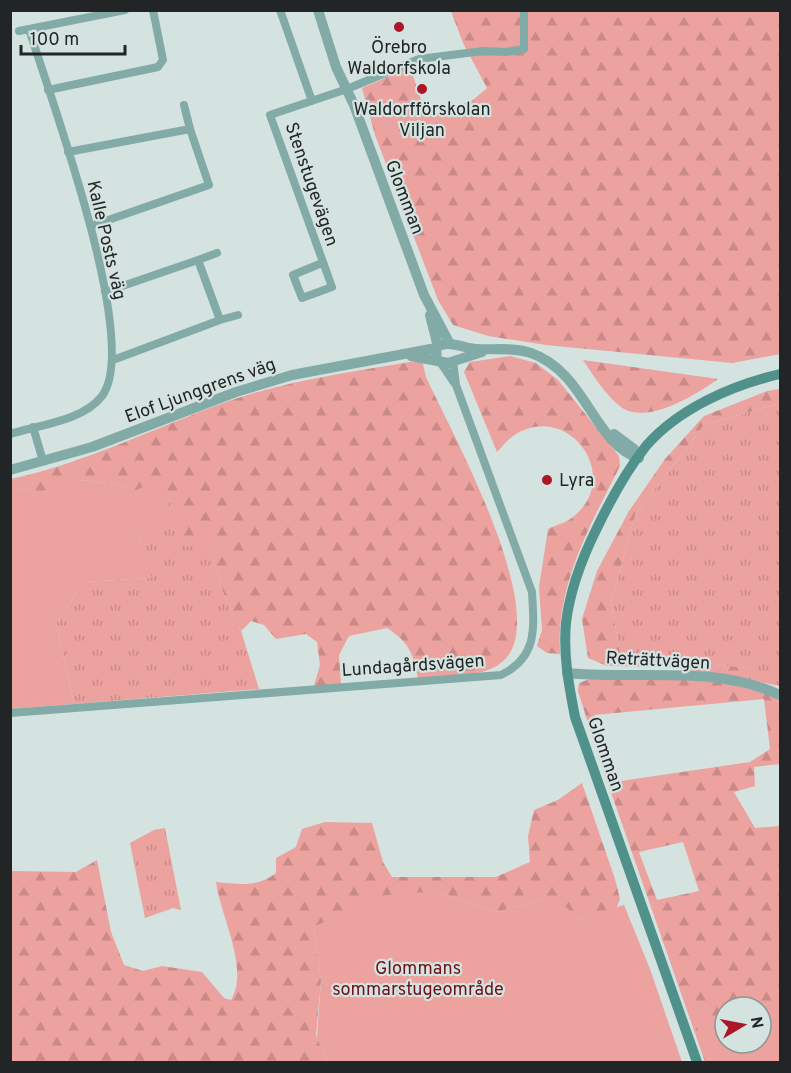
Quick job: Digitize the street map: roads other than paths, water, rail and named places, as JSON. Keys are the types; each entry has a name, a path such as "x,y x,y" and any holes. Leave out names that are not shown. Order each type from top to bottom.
{"main road":[{"name":"Glomman","path":"697,1062 575,717 567,673 566,623 582,559 612,500 639,458 695,408 751,381 780,374"}],"street":[{"name":"Kalle Posts väg","path":"10,434 76,415 96,402 109,383 113,360 105,292 91,226 48,90 24,30 125,10"},
{"path":"48,90 158,67 163,60 153,10"},
{"path":"280,10 312,101"},
{"name":"Glomman","path":"318,10 336,67 347,89 424,295 437,347"},
{"name":"Stenstugevägen","path":"270,115 347,89 419,59 483,51 506,52 525,49 524,10"},
{"path":"184,105 190,129 214,195"},
{"name":"Stenstugevägen","path":"266,105 332,287 302,298 293,275 322,263"},
{"path":"68,152 190,129"},
{"path":"91,226 209,185"},
{"path":"105,292 217,253"},
{"path":"198,260 220,320"},
{"name":"Glomman","path":"424,295 451,345"},
{"path":"113,360 238,315"},
{"path":"451,345 456,352 453,360"},
{"path":"490,350 448,363 438,361 437,347 451,345 490,350 517,350 548,360 576,387 614,442 628,454 639,458"},
{"name":"Elof Ljunggrens väg","path":"10,470 92,447 236,392 292,375 405,356 437,347"},
{"name":"Elof Ljunggrens väg","path":"405,356 438,361"},
{"name":"Lundagårdsvägen","path":"10,713 490,676 501,675 513,669 528,651 533,620 532,592 456,385 453,360"},
{"name":"Lundagårdsvägen","path":"438,361 456,385"},
{"path":"33,427 43,461"},
{"name":"Reträttvägen","path":"567,673 678,674 720,680 768,690 780,695"},
{"path":"768,690 780,689"}],"place":[{"name":"Örebro Waldorfskola","path":"399,27"},
{"name":"Waldorfförskolan Viljan","path":"422,89"},
{"name":"Lyra","path":"547,480"}],"park label":[{"name":"Glommans sommarstugeområde","path":"418,978"}]}
